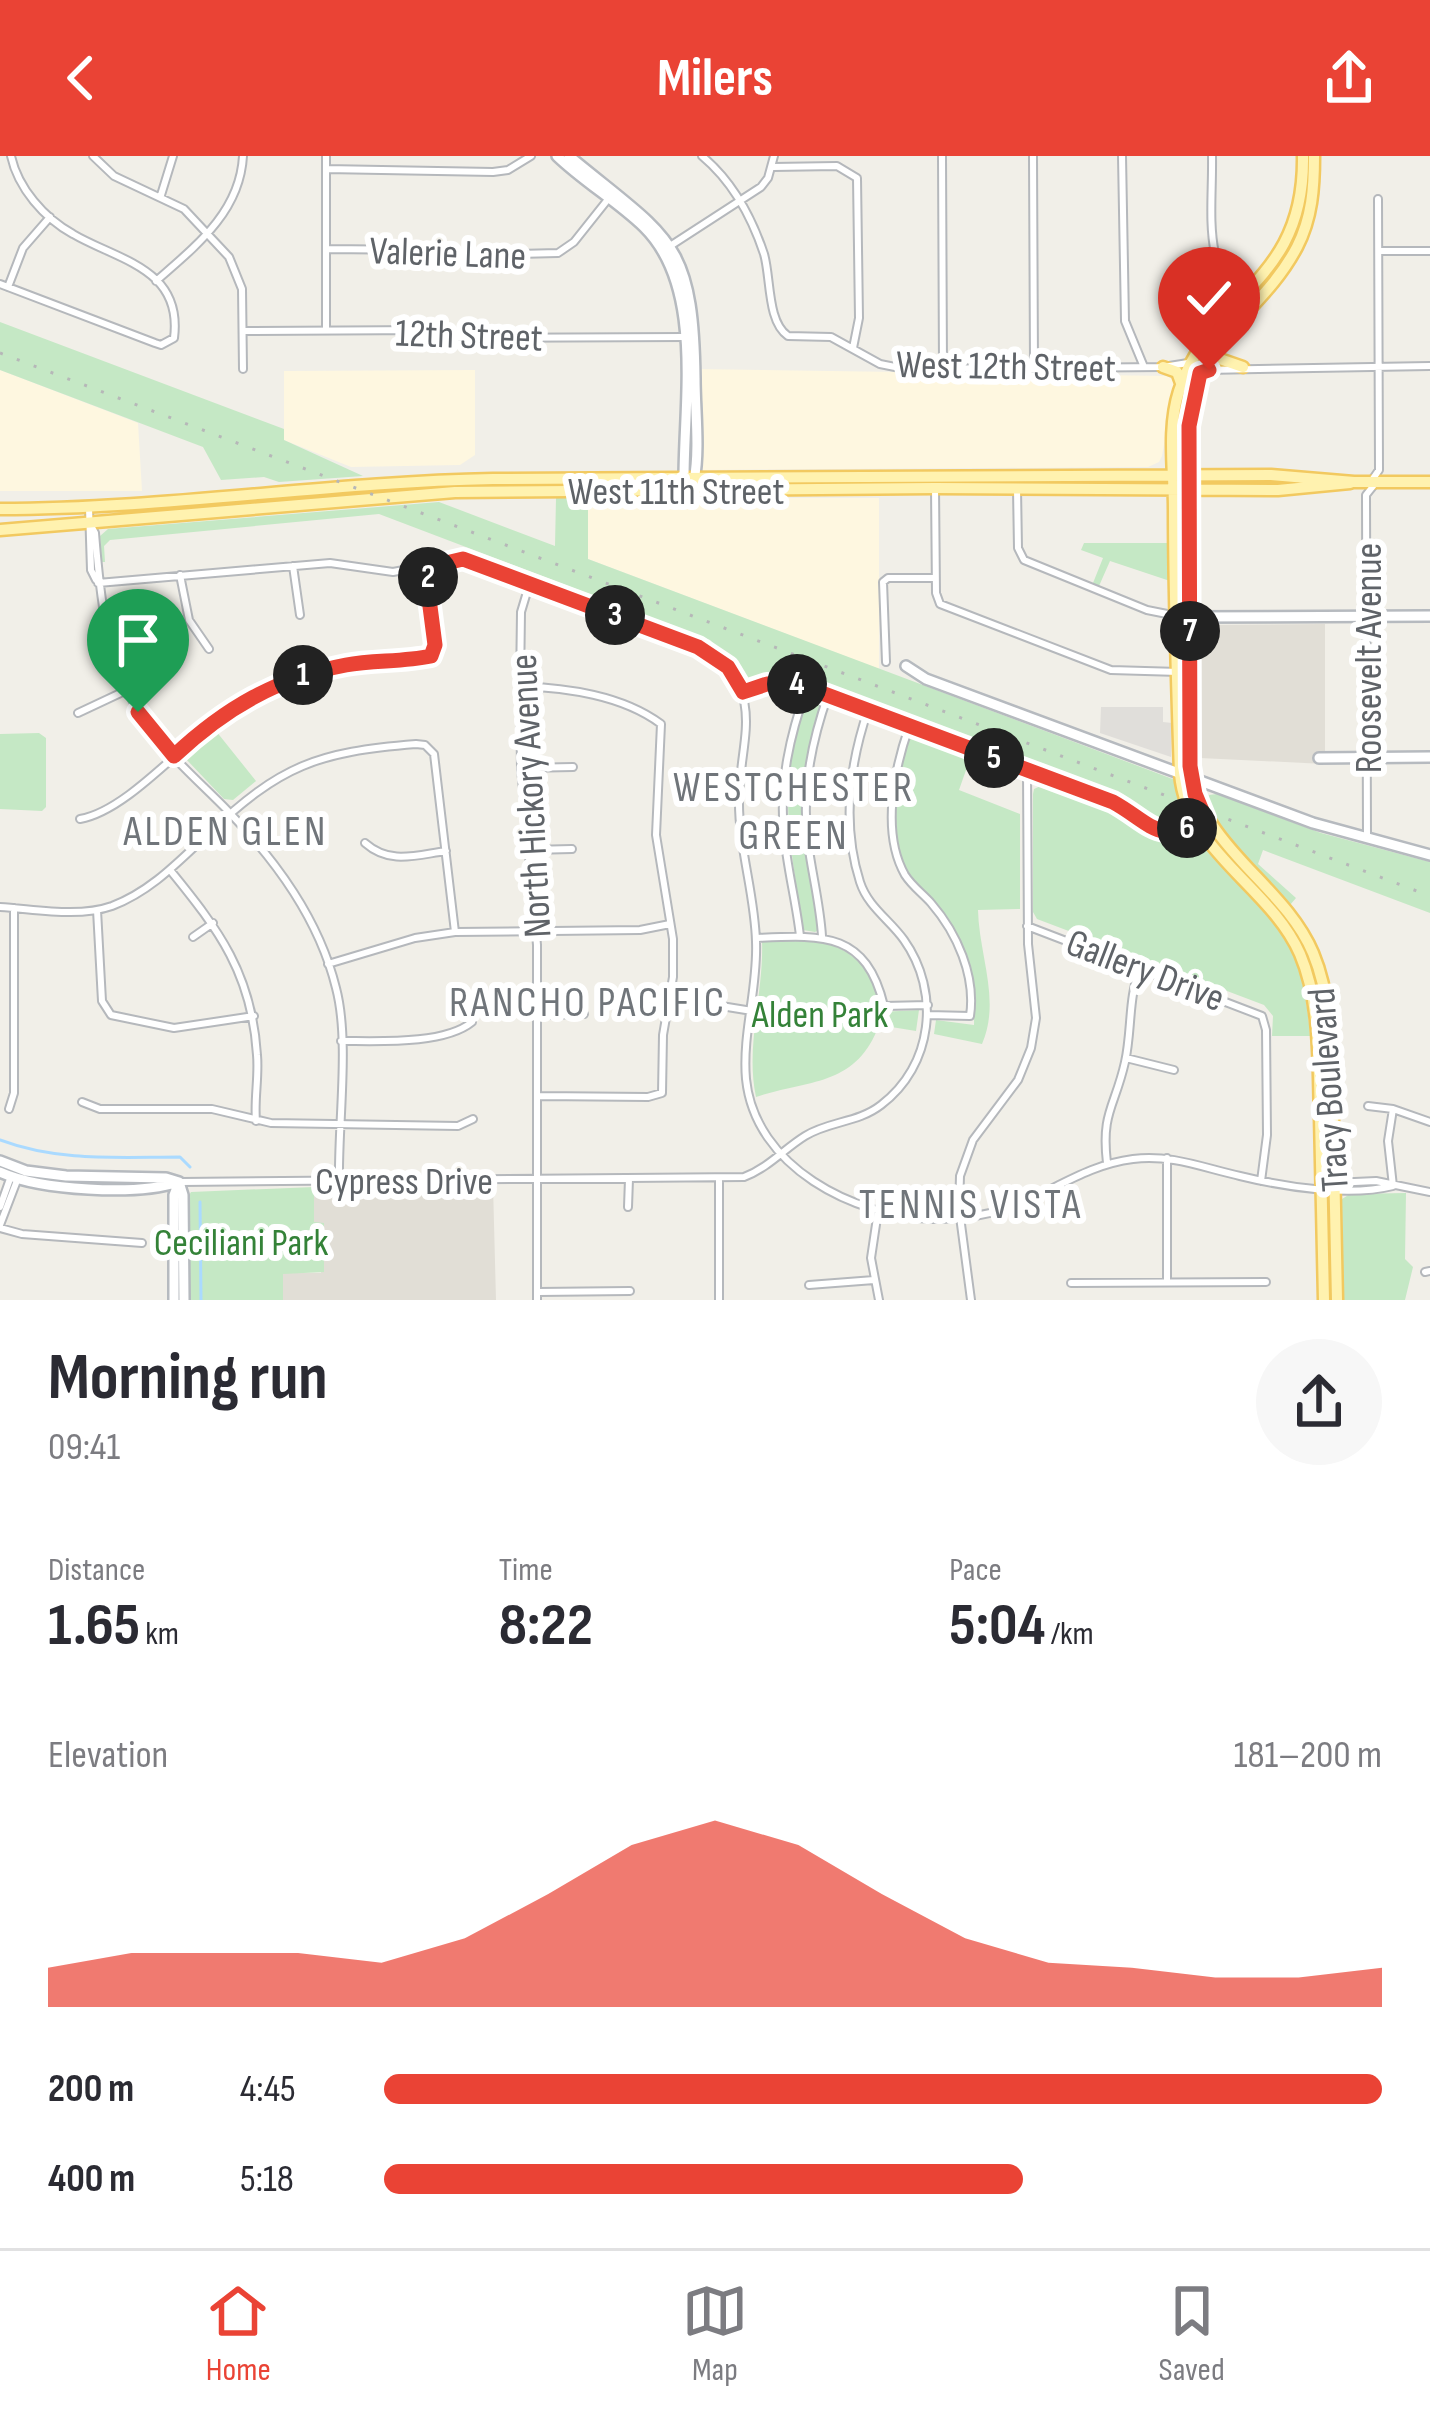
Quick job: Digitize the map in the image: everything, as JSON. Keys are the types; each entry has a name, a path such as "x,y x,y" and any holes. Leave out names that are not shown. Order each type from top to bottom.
{"main road":[{"path":"1197,367 1292,232 1301,200 1303,156"},
{"path":"1197,367 1221,321 1279,274 1302,237 1312,203 1314,156"},
{"path":"1215,346 1217,358 1243,367"},
{"path":"1163,367 1177,372 1181,386"},
{"name":"Tracy Boulevard","path":"1197,367 1181,386 1174,420 1174,577 1190,654 1185,802 1290,913 1318,964 1330,1045 1324,1300"},
{"name":"Tracy Boulevard","path":"1197,367 1190,413 1179,672 1186,776 1200,821"},
{"name":"West 11th Street","path":"1017,483 1174,475 1430,482"},
{"name":"West 11th Street","path":"0,509 89,508 452,480 1017,483 1174,490 1292,490 1354,482"},
{"name":"West 11th Street","path":"0,530 442,493 690,482"},
{"name":"Tracy Boulevard","path":"1330,1187 1337,1300"}],"street":[{"path":"11,156 19,181 50,217 84,241 134,261 156,281 172,309 174,338 161,345 4,286 23,248 50,217"},
{"path":"93,156 114,176 184,208 238,273 243,369"},
{"path":"160,195 173,156"},
{"path":"156,281 218,220 239,187 243,156"},
{"path":"326,156 326,329"},
{"path":"326,169 493,172 508,170 531,156"},
{"path":"557,156 611,195"},
{"path":"569,156 667,248 682,293 689,337 690,482"},
{"path":"702,156 740,201"},
{"path":"667,248 761,187 774,156"},
{"path":"942,156 943,367"},
{"path":"1033,156 1034,366"},
{"path":"1122,156 1124,321 1144,367"},
{"path":"1212,156 1214,262 1222,284 1243,306"},
{"path":"773,167 838,166 857,178 860,318 854,348"},
{"name":"Valerie Lane","path":"326,249 558,253 574,242 611,195"},
{"name":"Roosevelt Avenue","path":"1366,838 1366,495 1379,470 1378,199"},
{"name":"West 12th Street","path":"740,201 765,258 782,334 831,337 892,368 1430,366"},
{"path":"1379,251 1430,251"},
{"name":"12th Street","path":"243,331 426,330 472,338 689,337"},
{"path":"935,482 935,578 937,599 946,608 1111,670 1179,672 1184,676 1190,714"},
{"path":"1017,483 1018,548 1024,560 1147,610 1183,616 1430,616"},
{"path":"89,508 91,570 128,690 152,732 230,813 297,896 328,964 337,989 341,1041 339,1180"},
{"path":"98,583 330,563 393,572 463,559 714,654 743,692 747,718 739,820 756,938 746,1082 764,1132 782,1154 826,1189 878,1211 929,1219 961,1218 1008,1208 1107,1163 1167,1159 1262,1180 1430,1192"},
{"path":"293,566 299,615"},
{"path":"80,819 103,815 232,708 282,682 348,665 431,656 435,645 425,568"},
{"path":"181,575 188,620 209,649"},
{"path":"886,662 883,582 888,578 935,578"},
{"name":"North Hickory Avenue","path":"530,582 521,612 520,686 521,768 536,932 537,1296"},
{"path":"906,666 926,679 1222,789 1430,855"},
{"path":"743,692 782,682 807,687 1113,802 1151,829 1172,832 1200,821"},
{"path":"520,686 584,692 661,724 656,836 670,924 671,998 662,1093 648,1097 538,1096"},
{"path":"800,936 784,833 783,784 807,687"},
{"path":"78,713 128,690"},
{"path":"822,936 807,837 807,776 829,695"},
{"name":"Cypress Drive","path":"0,1162 11,1174 143,1188 179,1182 744,1178 815,1131 864,1117 896,1092 917,1061 928,1016 917,963 904,938 866,895 850,833 852,768 868,710"},
{"path":"910,726 893,799 902,867 953,935 971,1001 967,1018 928,1016"},
{"path":"0,908 97,910 135,896 261,788 306,762 360,749 425,745 434,754 455,932"},
{"path":"1319,758 1430,757"},
{"path":"521,768 573,767"},
{"path":"970,1300 959,1186 968,1150 1018,1080 1033,1039 1036,994 1027,926 1027,770"},
{"path":"1198,803 1208,790 1222,789"},
{"path":"807,837 850,833"},
{"path":"365,843 395,858 446,851"},
{"path":"530,850 572,849"},
{"path":"170,870 231,952 254,1016 256,1121"},
{"path":"8,1109 14,1093 14,908"},
{"path":"97,910 102,1001 111,1016 173,1028 254,1016"},
{"path":"193,937 213,923"},
{"path":"328,964 415,938 455,932 640,930 670,924"},
{"name":"Gallery Drive","path":"1027,926 1262,1016 1267,1135 1262,1180"},
{"path":"756,938 822,936 850,947 866,961 878,981 884,1006 928,1005"},
{"path":"1107,1163 1105,1121 1126,1058 1132,993 1141,967"},
{"path":"2,992 14,992"},
{"path":"671,998 752,1011"},
{"path":"538,1015 584,1014"},
{"path":"341,1041 402,1040 461,1031 472,1022"},
{"path":"1126,1058 1174,1070"},
{"path":"82,1102 100,1109 212,1109 256,1121 458,1126 473,1119"},
{"path":"1369,1106 1430,1122"},
{"path":"1393,1109 1388,1141 1394,1186"},
{"path":"1167,1159 1167,1282"},
{"path":"0,1207 11,1174"},
{"path":"11,1174 0,1226 42,1236 142,1243"},
{"path":"719,1178 719,1300"},
{"path":"628,1179 628,1208"},
{"path":"174,1300 174,1195 179,1182"},
{"path":"179,1182 184,1300"},
{"path":"878,1211 872,1238 879,1300"},
{"path":"809,1285 874,1280"},
{"path":"1070,1283 1266,1282"},
{"path":"537,1296 630,1291"}],"shaded area":[{"path":"692,369 1167,376 1175,381 1162,456 1148,467 701,470 703,404"},
{"path":"0,370 138,423 142,491 0,491"},
{"path":"475,370 475,455 460,465 351,467 284,440 284,371"},
{"path":"588,498 879,498 879,669 588,559"},
{"path":"1325,624 1325,764 1200,758 1199,630 1208,625"},
{"path":"1101,707 1163,707 1163,722 1172,723 1171,757 1100,733"},
{"path":"493,1185 496,1300 283,1300 283,1273 321,1273 323,1223 314,1223 314,1187"}],"green space":[{"path":"0,322 284,429 284,440 363,476 279,482 264,477 221,480 203,447 0,370"},
{"path":"556,498 588,498 588,559 1176,780 1185,820 1156,823 1116,797 801,678 748,681 710,640 379,514 110,540 102,562 100,536 108,529 439,502 555,546"},
{"path":"1084,543 1170,543 1170,581 1110,561 1099,586 1093,583 1103,558 1081,550"},
{"name":"Alden Park","path":"808,694 823,700 805,789 819,930 815,932 803,930 788,812 791,756"},
{"path":"212,726 256,781 233,800 224,799 186,759 186,749"},
{"path":"39,733 46,738 46,807 42,811 0,809 0,734"},
{"path":"911,733 971,756 959,790 1020,814 1020,909 978,910 990,1011 982,1044 934,1034 936,1020 974,1025 974,1008 970,976 954,932 909,874 900,853 896,801"},
{"path":"1045,784 1119,813 1151,836 1198,837 1288,944 1306,998 1310,1036 1272,1036 1273,1016 1264,1005 1037,919 1033,912 1033,794"},
{"path":"1209,795 1321,833 1430,862 1430,913 1263,850 1258,864 1296,898 1290,905 1221,832 1204,805"},
{"name":"Alden Park","path":"812,939 839,948 860,963 874,984 880,1012 919,1010 916,1031 879,1025 858,1060 844,1070 756,1097 753,1059 762,941"},
{"name":"Ceciliani Park","path":"314,1187 314,1222 324,1223 324,1272 283,1274 283,1300 188,1300 187,1199 191,1192"},
{"path":"1406,1193 1405,1259 1413,1267 1405,1300 1343,1300 1342,1199 1350,1194"}],"waterway":[{"path":"0,1140 66,1155 180,1157 190,1167"},
{"path":"200,1202 201,1300"}],"railway":[{"path":"0,353 1430,896"}],"district":[{"name":"WESTCHESTER GREEN","path":"794,810"},
{"name":"ALDEN GLEN","path":"226,830"},
{"name":"RANCHO PACIFIC","path":"588,1001"},
{"name":"TENNIS VISTA","path":"971,1203"}],"route":[{"path":"138,712 174,756 232,708 282,682 348,665 431,656 435,645 425,568 463,559 714,654 743,692 767,684 795,683 1113,802 1151,829 1188,828 1205,818 1190,766 1189,426 1197,380 1209,370"}]}
